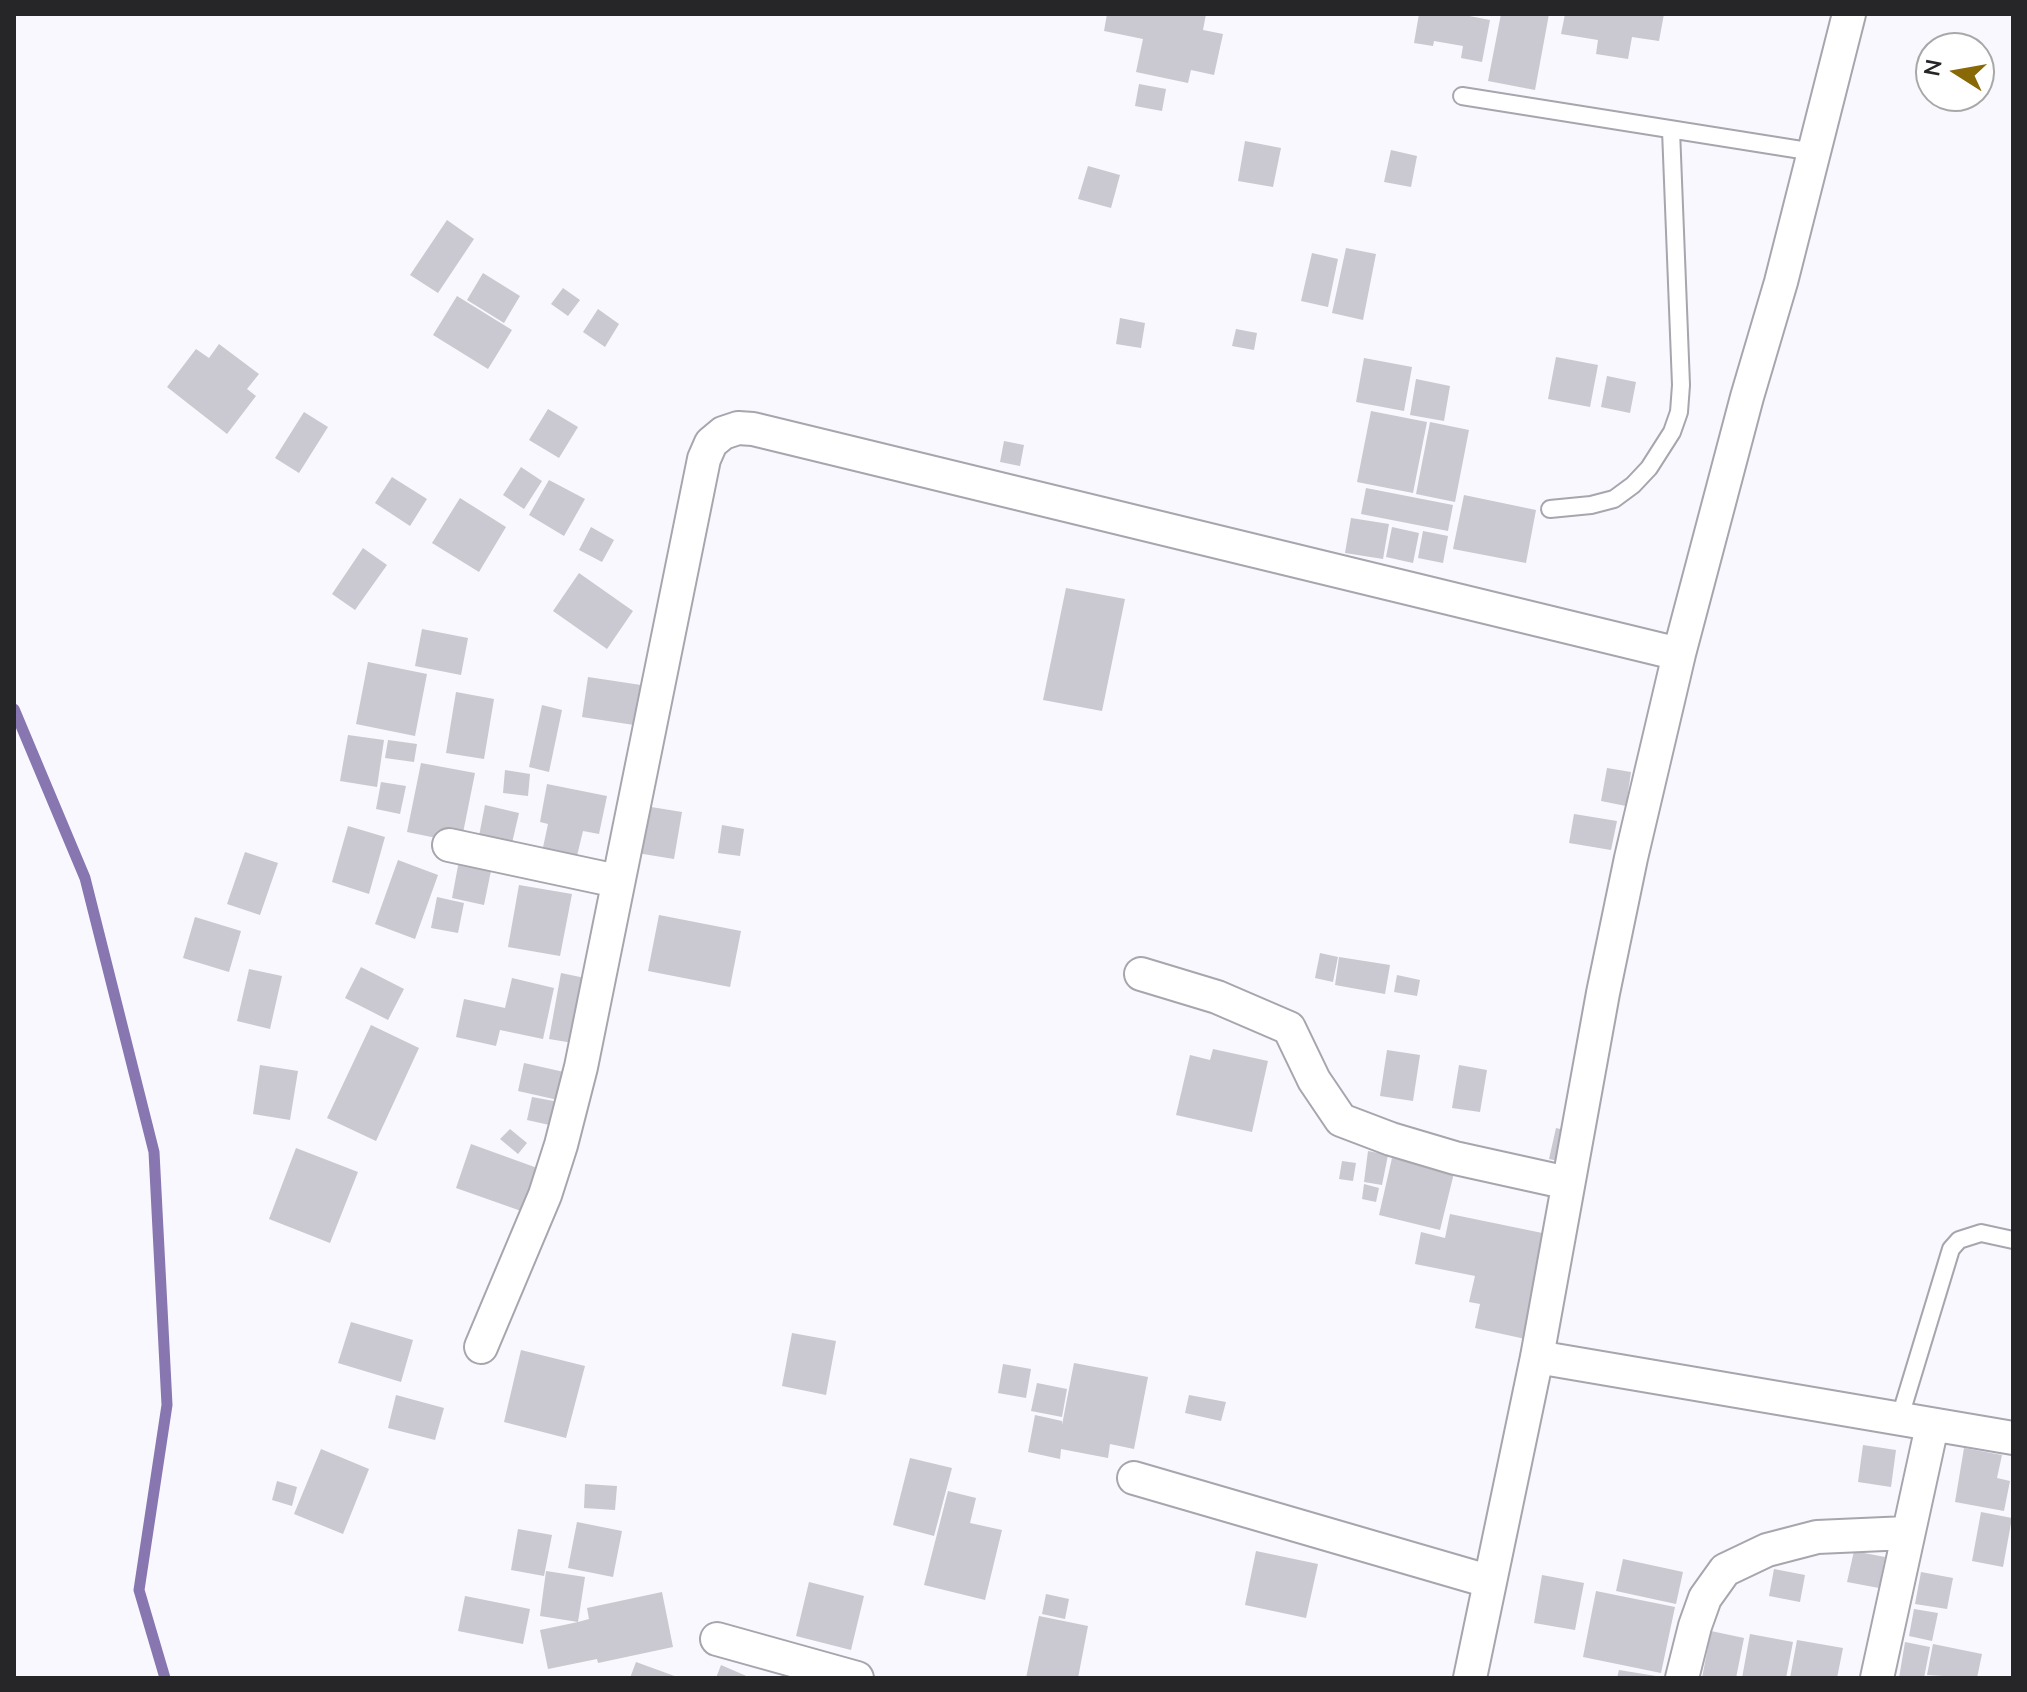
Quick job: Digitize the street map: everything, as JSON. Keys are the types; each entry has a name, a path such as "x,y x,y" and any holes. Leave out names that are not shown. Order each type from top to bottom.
{"street":[{"path":"1470,1678 1537,1357 1603,993 1679,654 1849,14"},
{"path":"481,1347 545,1195 561,1145 581,1067 704,459 711,443 723,433 738,428 769,433 1679,654"},
{"path":"449,845 617,881"},
{"path":"1141,974 1217,997 1289,1028 1314,1080 1341,1120 1455,1158 1568,1183"},
{"path":"1537,1357 2013,1438"},
{"path":"1877,1678 1932,1426"},
{"path":"1134,1478 1488,1581"},
{"path":"1682,1678 1705,1598 1725,1570 1767,1550 1817,1537 1907,1533"},
{"path":"717,1639 857,1678"}],"lane":[{"path":"1462,96 1814,152"},
{"path":"1550,509 1614,499 1633,485 1649,468 1672,432 1679,412 1681,385 1671,130"},
{"path":"1899,1420 1951,1249 1959,1240 1981,1233 2013,1240"}],"building":[{"path":"1107,14 1206,14 1203,30 1223,34 1214,75 1191,70 1188,83 1136,72 1143,39 1104,31"},
{"path":"1419,14 1459,14 1490,20 1482,62 1461,58 1463,46 1434,41 1433,46 1414,43"},
{"path":"1501,14 1549,14 1535,90 1488,81"},
{"path":"1565,14 1664,14 1659,41 1632,37 1628,59 1596,54 1598,40 1561,34"},
{"path":"1139,84 1166,89 1162,111 1135,106"},
{"path":"1245,141 1281,148 1273,187 1238,181"},
{"path":"1391,150 1417,156 1411,187 1384,182"},
{"path":"1088,166 1120,175 1111,208 1078,199"},
{"path":"447,220 474,239 438,293 410,275"},
{"path":"1346,248 1376,254 1363,320 1332,313"},
{"path":"1312,253 1338,259 1328,307 1301,301"},
{"path":"483,273 520,296 504,323 467,300"},
{"path":"563,288 580,300 568,316 551,304"},
{"path":"457,296 512,330 488,369 433,335"},
{"path":"598,309 619,324 605,347 583,332"},
{"path":"1120,318 1145,323 1141,348 1116,344"},
{"path":"1236,329 1257,333 1254,350 1232,346"},
{"path":"219,344 259,374 247,389 256,396 227,434 167,387 196,349 209,358"},
{"path":"1556,357 1598,365 1590,407 1548,399"},
{"path":"1364,358 1412,367 1404,411 1356,402"},
{"path":"1607,376 1636,382 1630,413 1601,407"},
{"path":"1416,379 1450,386 1444,421 1410,415"},
{"path":"548,409 578,427 559,458 529,440"},
{"path":"1371,411 1427,422 1413,493 1357,482"},
{"path":"304,412 328,427 299,473 275,458"},
{"path":"1430,422 1469,430 1455,502 1416,494"},
{"path":"1004,441 1024,445 1020,466 1000,462"},
{"path":"521,467 542,481 524,509 503,495"},
{"path":"392,477 427,499 410,526 375,503"},
{"path":"549,480 585,499 564,536 529,515"},
{"path":"1366,488 1453,505 1448,531 1361,514"},
{"path":"1464,495 1536,510 1526,563 1453,549"},
{"path":"460,498 506,527 479,572 432,543"},
{"path":"1351,518 1389,524 1383,559 1345,553"},
{"path":"591,527 614,540 602,562 579,550"},
{"path":"1392,527 1419,533 1413,563 1386,557"},
{"path":"1423,531 1448,536 1443,563 1418,558"},
{"path":"363,548 387,565 355,610 332,594"},
{"path":"579,573 633,611 607,649 553,611"},
{"path":"1066,588 1125,599 1102,711 1043,700"},
{"path":"422,629 468,638 461,675 415,666"},
{"path":"368,662 427,674 415,736 356,724"},
{"path":"588,677 641,685 634,725 582,717"},
{"path":"456,692 494,699 484,759 446,753"},
{"path":"542,705 562,710 549,772 529,767"},
{"path":"348,735 384,740 377,787 340,781"},
{"path":"388,740 417,744 414,762 385,758"},
{"path":"421,763 475,773 461,843 407,832"},
{"path":"1607,768 1631,772 1626,806 1601,801"},
{"path":"505,770 530,774 528,796 503,793"},
{"path":"381,782 406,786 400,814 376,809"},
{"path":"547,784 607,796 599,834 583,831 576,860 542,852 548,824 540,822"},
{"path":"485,805 519,813 512,843 479,836"},
{"path":"645,806 682,812 674,859 637,853"},
{"path":"1574,814 1617,821 1611,850 1569,843"},
{"path":"722,825 744,829 740,856 718,853"},
{"path":"348,826 385,837 369,894 332,882"},
{"path":"245,852 278,863 260,915 227,904"},
{"path":"460,855 493,861 484,905 452,898"},
{"path":"398,860 438,875 415,939 375,924"},
{"path":"519,885 572,894 560,956 508,947"},
{"path":"437,897 464,903 458,933 431,928"},
{"path":"659,915 741,931 730,987 648,971"},
{"path":"195,917 241,931 229,972 183,958"},
{"path":"1320,953 1338,957 1333,982 1315,978"},
{"path":"1339,957 1390,965 1385,994 1335,985"},
{"path":"361,967 404,989 388,1020 345,998"},
{"path":"249,969 282,976 270,1029 237,1021"},
{"path":"561,973 585,978 573,1043 549,1039"},
{"path":"1397,975 1420,980 1417,996 1394,992"},
{"path":"512,978 554,988 543,1039 500,1030 496,1046 456,1037 464,999 505,1008"},
{"path":"371,1025 419,1048 376,1141 327,1118"},
{"path":"1213,1049 1268,1061 1252,1132 1176,1115 1190,1055 1210,1060"},
{"path":"1387,1050 1420,1055 1413,1101 1380,1096"},
{"path":"524,1063 564,1072 558,1100 518,1091"},
{"path":"260,1065 298,1071 290,1120 253,1114"},
{"path":"1459,1065 1487,1070 1480,1112 1452,1108"},
{"path":"532,1097 559,1102 554,1126 527,1120"},
{"path":"1556,1128 1573,1132 1567,1163 1549,1159"},
{"path":"510,1129 527,1143 518,1154 500,1139"},
{"path":"471,1144 540,1169 524,1212 456,1188"},
{"path":"296,1148 358,1172 330,1243 269,1219"},
{"path":"1368,1151 1388,1155 1382,1185 1364,1182"},
{"path":"1392,1158 1454,1173 1440,1230 1379,1215"},
{"path":"1342,1161 1356,1163 1353,1181 1339,1179"},
{"path":"1364,1184 1379,1188 1376,1202 1362,1199"},
{"path":"1450,1214 1552,1235 1530,1340 1475,1328 1480,1304 1469,1302 1475,1276 1415,1264 1421,1232 1445,1238"},
{"path":"351,1322 413,1340 401,1382 338,1363"},
{"path":"792,1333 836,1341 826,1395 782,1386"},
{"path":"521,1350 585,1366 566,1438 504,1422"},
{"path":"1074,1363 1148,1377 1134,1449 1110,1444 1108,1458 1061,1449 1060,1459 1028,1452 1035,1415 1062,1421 1062,1425"},
{"path":"1003,1364 1031,1369 1026,1398 998,1393"},
{"path":"1037,1383 1067,1389 1062,1417 1031,1411"},
{"path":"396,1395 444,1408 435,1440 388,1428"},
{"path":"1189,1395 1226,1402 1221,1421 1185,1413"},
{"path":"1863,1445 1896,1450 1891,1487 1858,1482"},
{"path":"1964,1448 2002,1455 1997,1478 2010,1481 2004,1511 1955,1502"},
{"path":"321,1449 369,1469 343,1534 294,1514"},
{"path":"910,1458 952,1468 934,1536 893,1525"},
{"path":"277,1481 297,1487 292,1506 272,1500"},
{"path":"585,1484 617,1486 615,1510 584,1508"},
{"path":"948,1491 976,1498 970,1523 1002,1530 985,1600 924,1585"},
{"path":"1981,1512 2012,1518 2003,1567 1972,1561"},
{"path":"577,1522 622,1531 613,1577 568,1568"},
{"path":"518,1529 552,1535 544,1576 511,1570"},
{"path":"1256,1551 1318,1564 1306,1618 1245,1605"},
{"path":"1854,1551 1885,1557 1879,1588 1847,1582"},
{"path":"1623,1559 1683,1572 1676,1604 1616,1591"},
{"path":"1774,1569 1805,1575 1800,1602 1769,1596"},
{"path":"546,1571 585,1577 578,1622 540,1616"},
{"path":"1921,1572 1953,1578 1947,1609 1915,1604"},
{"path":"1542,1575 1584,1583 1575,1630 1534,1623"},
{"path":"809,1582 864,1596 851,1650 796,1636"},
{"path":"1596,1591 1675,1607 1661,1673 1583,1657"},
{"path":"662,1592 673,1647 598,1663 597,1659 548,1669 540,1630 589,1619 587,1608"},
{"path":"1046,1594 1069,1599 1065,1619 1042,1614"},
{"path":"465,1596 530,1609 523,1644 458,1631"},
{"path":"1914,1609 1938,1613 1932,1641 1909,1636"},
{"path":"1039,1616 1088,1626 1078,1678 1026,1678"},
{"path":"1711,1631 1744,1638 1736,1678 1702,1678"},
{"path":"1750,1634 1793,1642 1786,1678 1742,1678"},
{"path":"1797,1640 1843,1648 1837,1678 1790,1678"},
{"path":"1905,1642 1930,1647 1924,1678 1899,1678"},
{"path":"1933,1644 1982,1654 1977,1678 1927,1675"},
{"path":"636,1662 680,1678 630,1678"},
{"path":"721,1665 751,1678 716,1678"},
{"path":"1619,1670 1656,1676 1656,1678 1617,1678"}],"waterway":[{"path":"14,709 85,878 154,1152 167,1405 139,1590 165,1678"}]}
